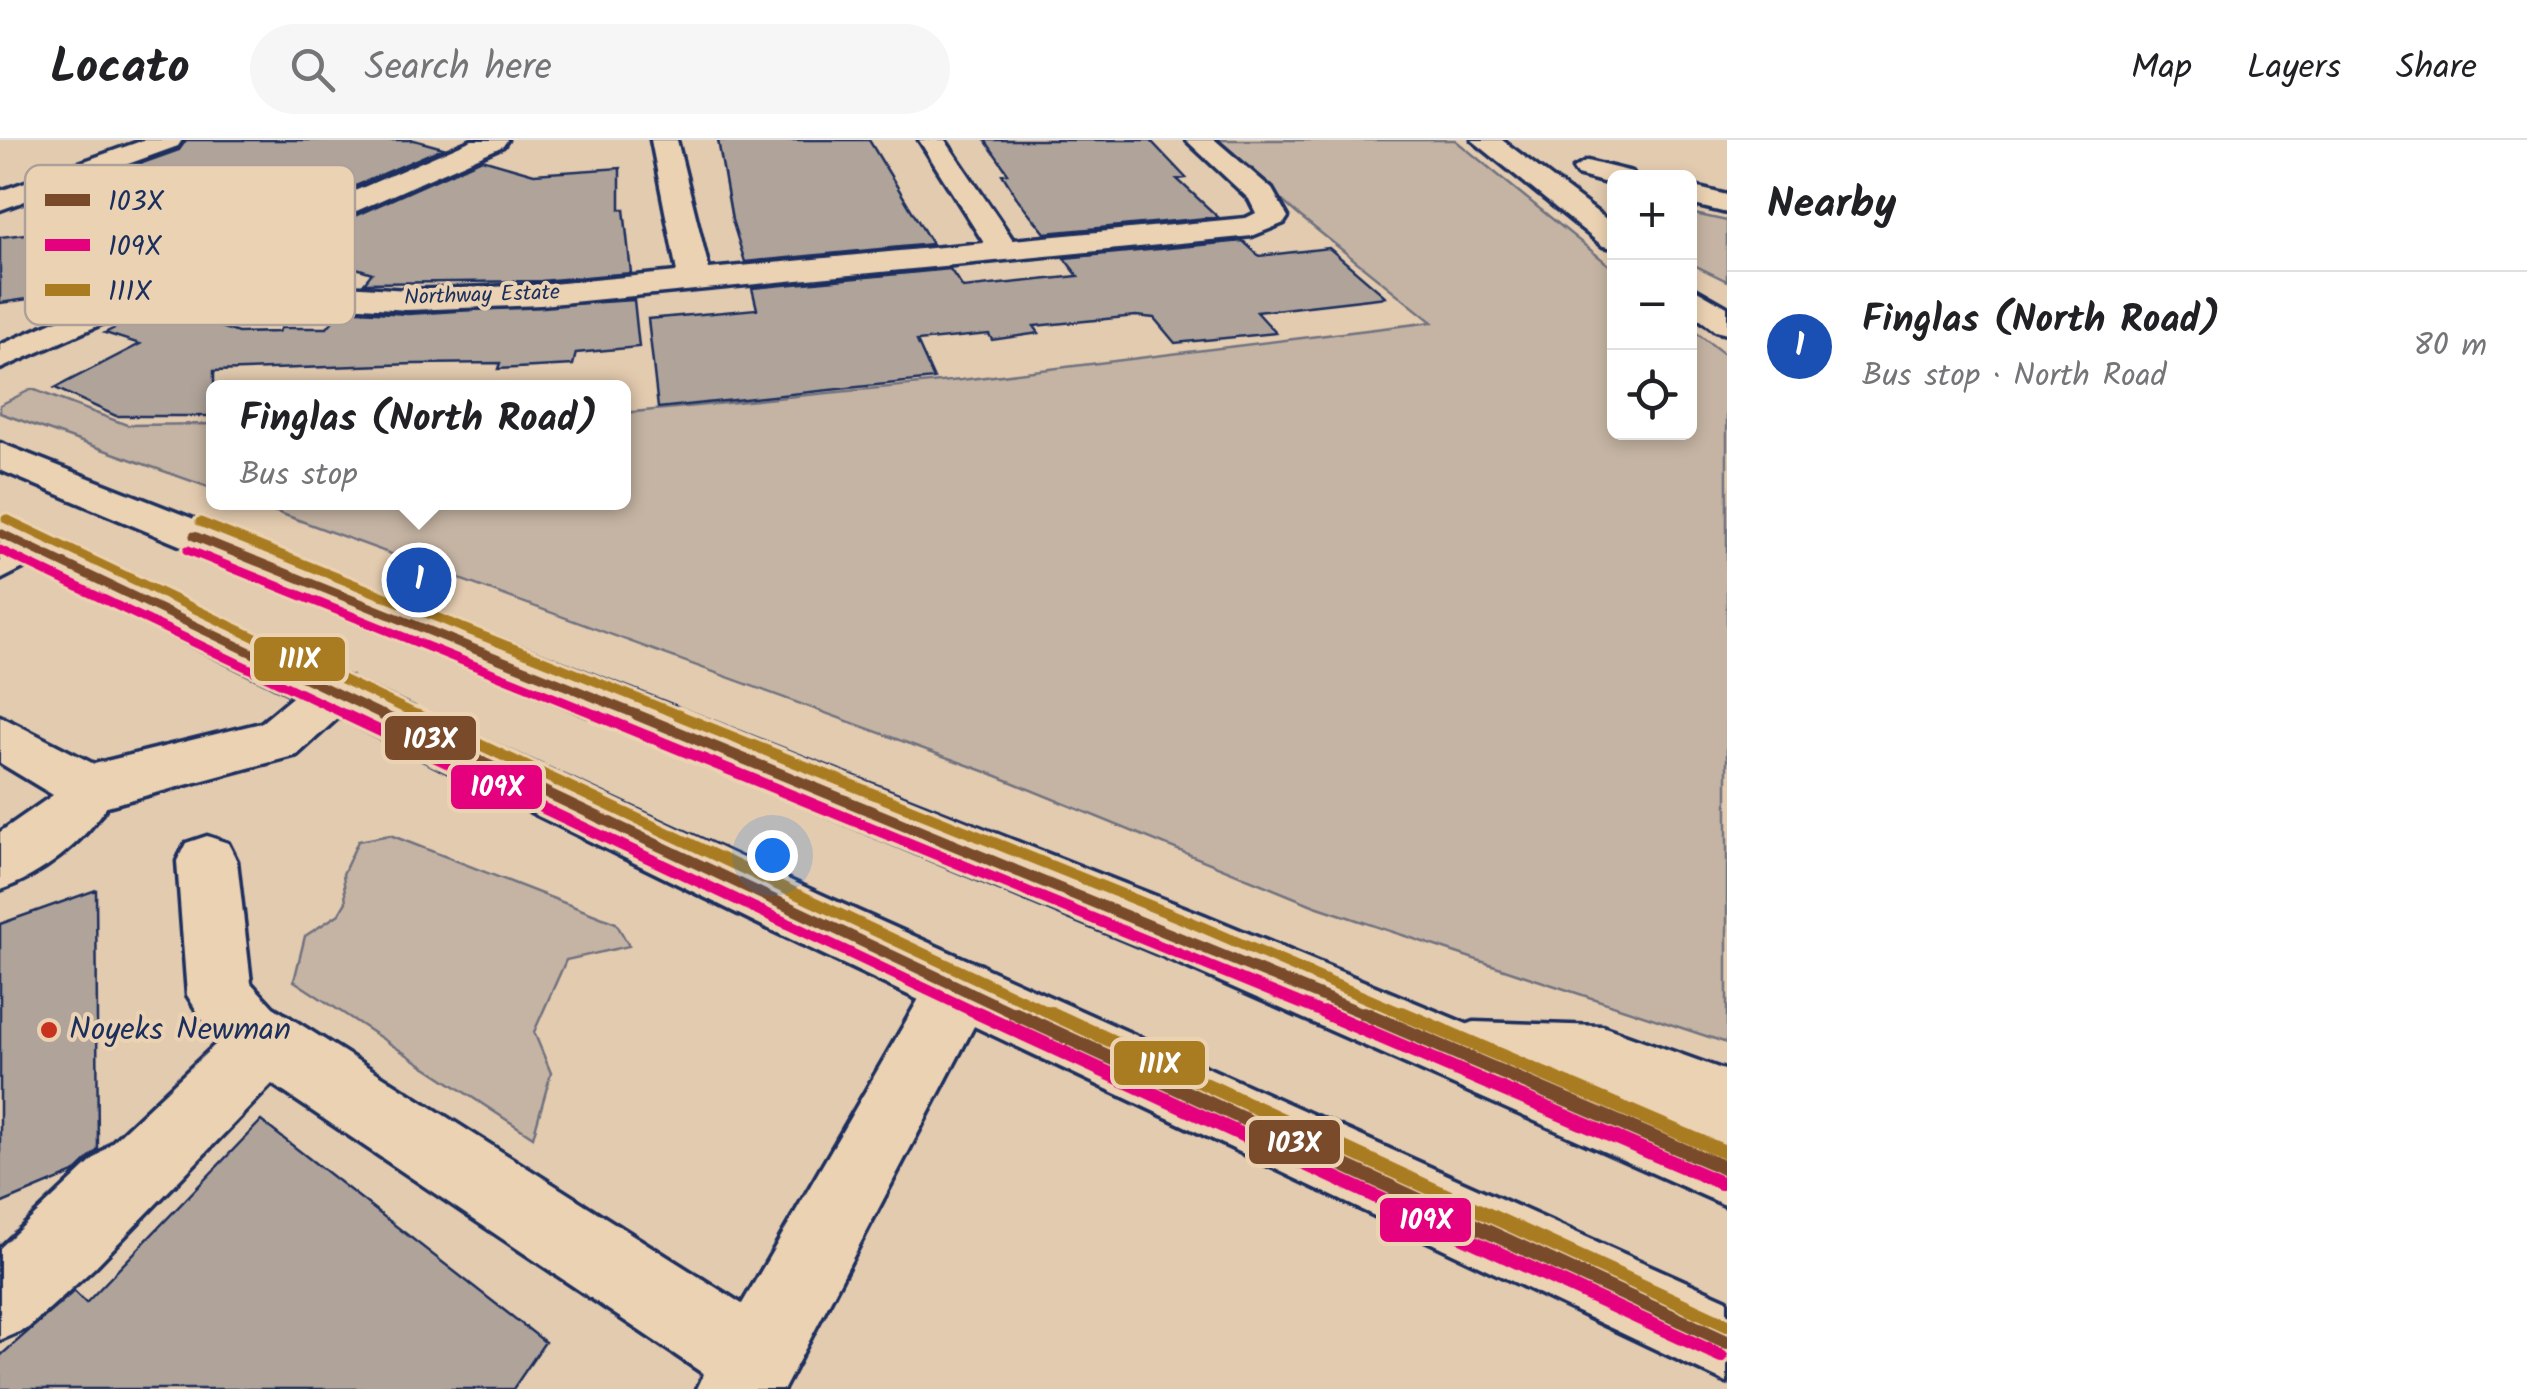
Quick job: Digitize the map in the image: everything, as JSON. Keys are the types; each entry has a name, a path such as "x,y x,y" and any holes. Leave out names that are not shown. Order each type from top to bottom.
{"street":[{"path":"100,165 169,140"},
{"path":"355,201 494,140"},
{"path":"664,140 696,282"},
{"path":"932,140 1005,252"},
{"name":"Northway Estate","path":"355,297 408,300 540,296 1252,227 1273,217 1262,195 1199,140"},
{"path":"1485,140 1607,234"},
{"path":"1587,168 1607,174"},
{"path":"0,201 25,192"},
{"path":"1697,196 1727,204"},
{"path":"1697,301 1727,324"},
{"path":"0,358 75,325"},
{"path":"0,455 382,614 1182,935 1727,1169"},
{"path":"10,548 334,692 961,988 1727,1342"},
{"path":"0,865 72,814 88,788 278,740 334,692"},
{"path":"0,736 88,788"},
{"path":"208,861 220,995 248,1030 747,1374 961,988"},
{"path":"0,1300 108,1201 266,1042"},
{"path":"1462,1054 1602,1060 1727,1106"}],"shaded area":[{"path":"1214,140 1455,140 1607,263 1607,440 1697,440 1697,333 1727,356 1727,1043 1315,906 992,774 271,510 631,510 631,412 961,380 1432,322 1296,213"},
{"path":"1697,215 1727,221 1727,281 1697,266"},
{"path":"32,389 127,425 206,424 206,486 0,413 0,405"},
{"path":"390,835 616,923 629,946 566,960 534,1032 551,1073 533,1137 294,981 305,936 339,914 346,902 343,874 358,841"}],"building":[{"path":"186,140 414,140 443,148 355,186 355,165 137,165 179,150"},
{"path":"718,140 869,140 932,244 745,262 732,220"},
{"path":"985,140 1150,140 1186,178 1177,179 1218,217 1045,233 1017,198 1002,174 1008,173"},
{"path":"482,159 534,174 620,168 620,209 624,209 631,273 541,281 364,283 372,273 355,268 355,216"},
{"path":"25,234 25,299 0,303 0,237"},
{"path":"1243,241 1259,256 1329,248 1386,297 1257,312 1276,333 1175,343 1154,318 1136,316 1034,326 1039,333 992,340 989,334 917,341 934,379 658,408 648,319 757,309 752,288 950,269 963,288 1078,276 1064,258"},
{"path":"634,300 639,347 576,353 573,365 498,369 500,363 414,364 214,371 214,380 206,380 206,416 116,416 55,388 140,344 105,333 121,325 216,325 238,333 278,332 281,328 355,325 355,311 408,314"},
{"name":"Noyeks Newman","path":"96,890 98,1150 74,1173 0,1204 0,924"},
{"path":"261,1121 545,1342 513,1389 0,1389 0,1356 74,1291 86,1303"}],"transit line":[{"name":"111X","path":"6,519 795,895 1727,1325"},
{"name":"111X","path":"200,522 1188,921 1727,1153"},
{"name":"103X","path":"0,533 789,909 1727,1342"},
{"name":"103X","path":"194,536 1182,935 1727,1169"},
{"name":"109X","path":"0,550 783,923 1721,1356"},
{"name":"109X","path":"188,550 1176,949 1721,1183"}],"place":[{"name":"Finglas (North Road)","path":"419,580"},
{"name":"Noyeks Newman","path":"49,1030"}]}
